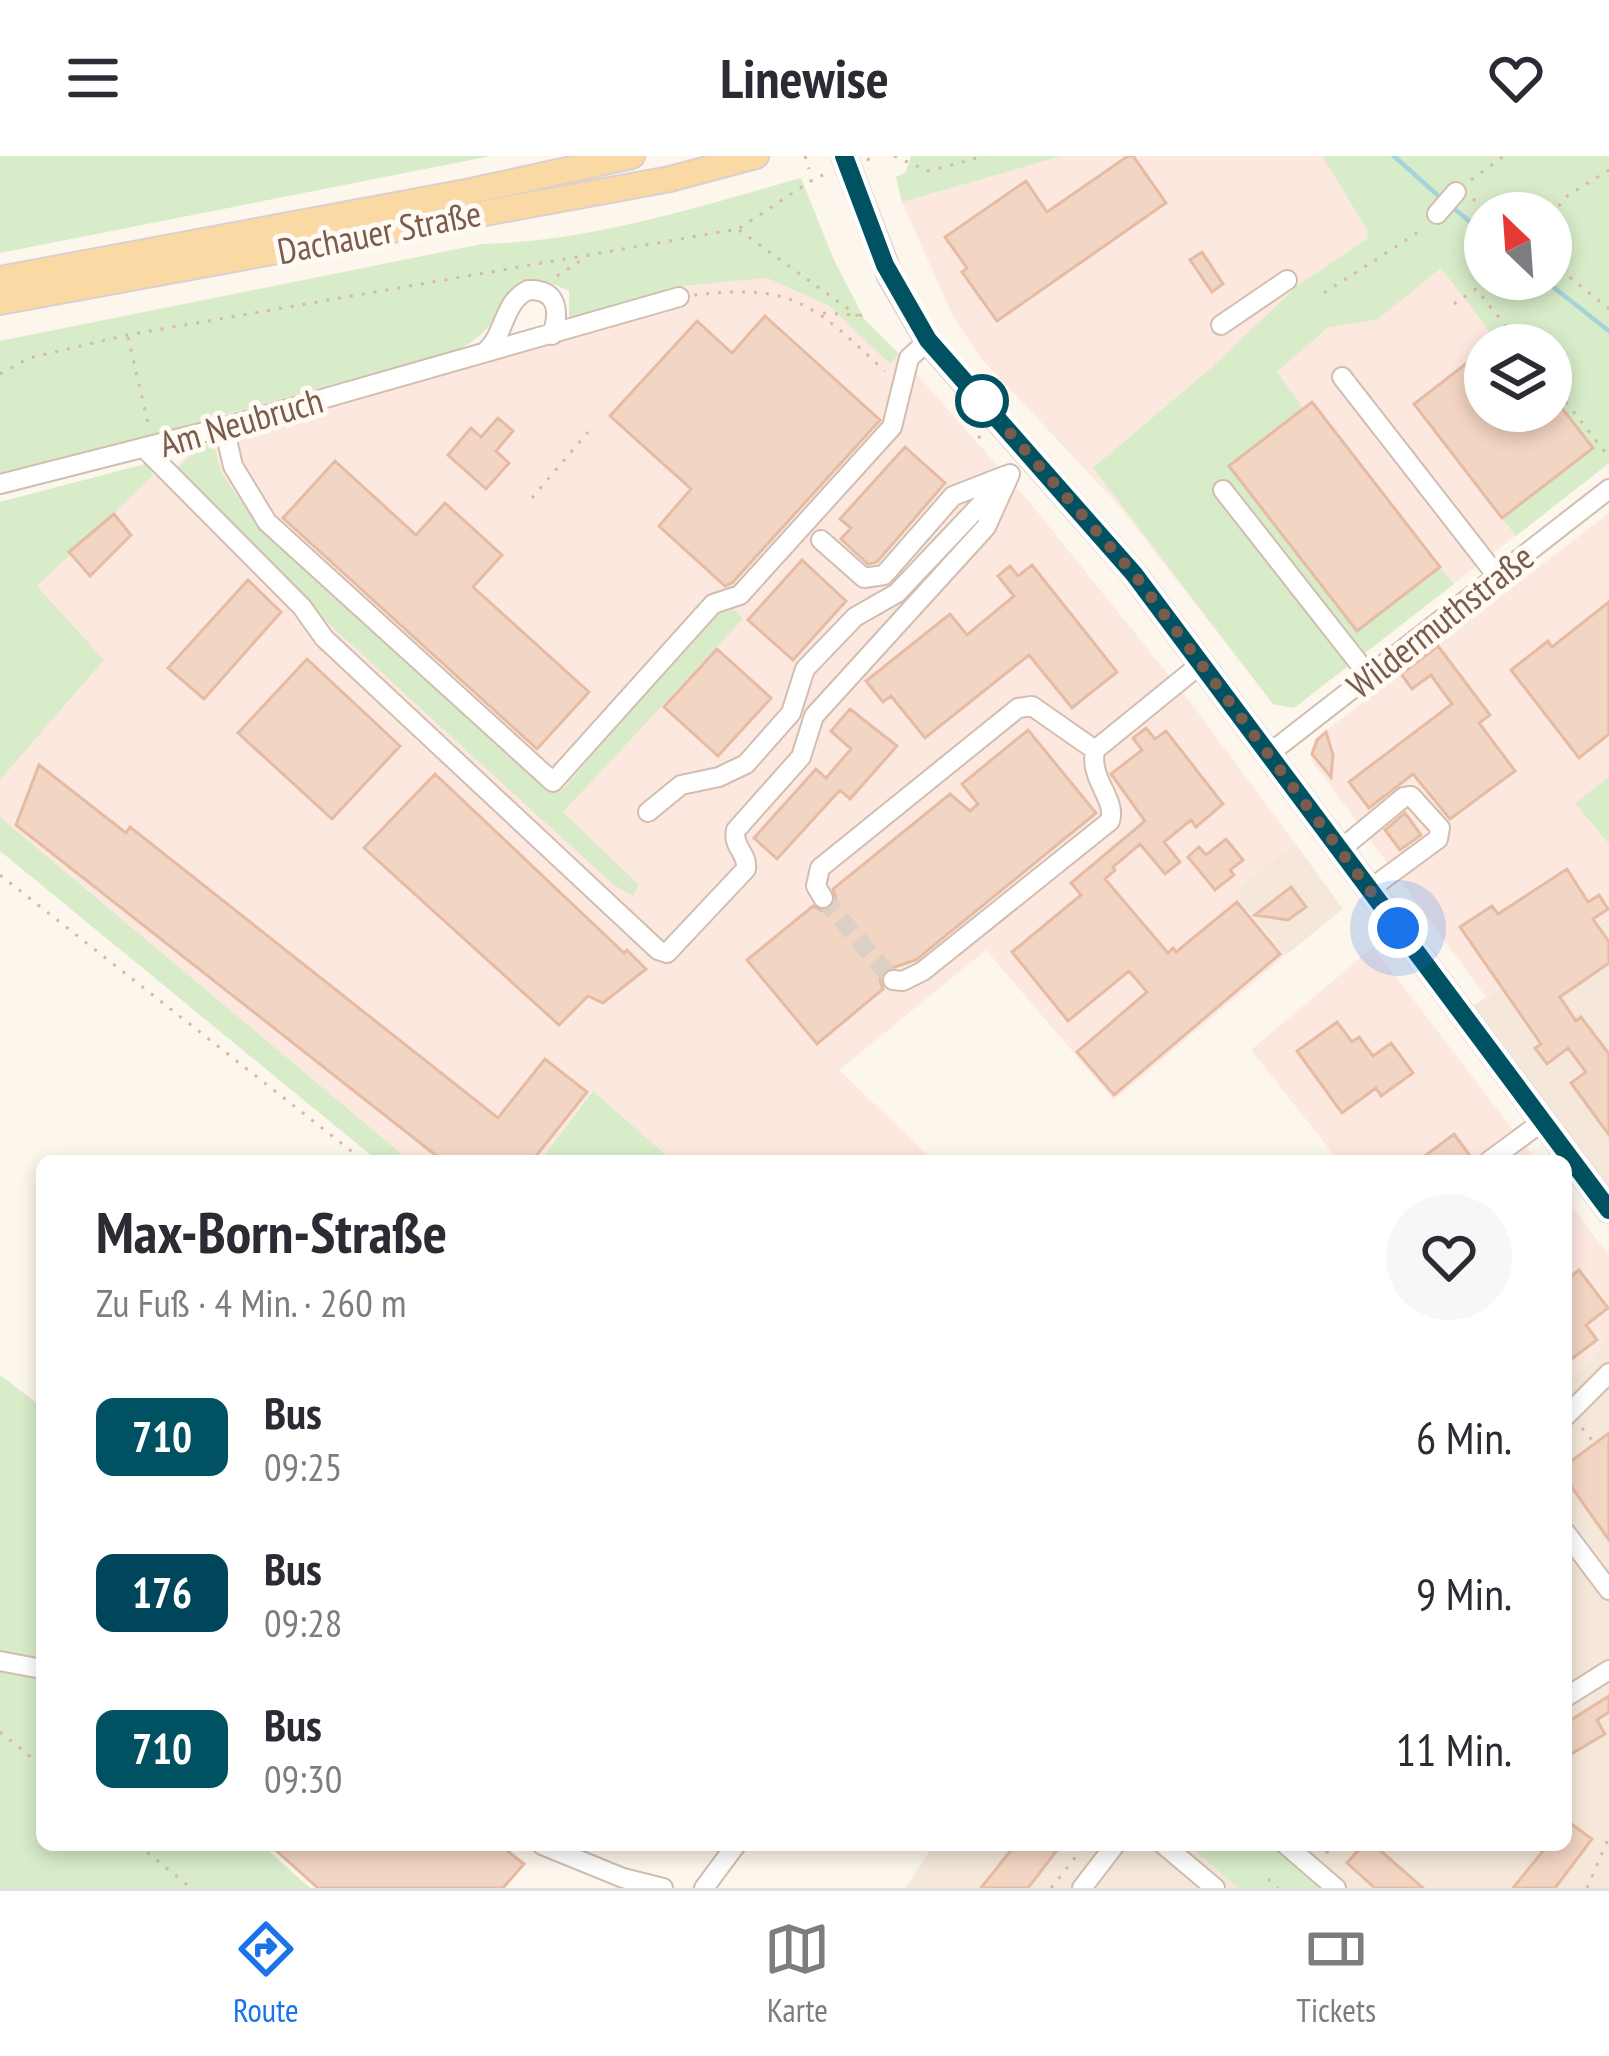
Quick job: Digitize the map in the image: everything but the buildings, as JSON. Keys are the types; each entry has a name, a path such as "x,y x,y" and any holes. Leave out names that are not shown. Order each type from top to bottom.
{"main road":[{"name":"Dachauer Straße","path":"0,279 466,192 632,156"},
{"name":"Dachauer Straße","path":"0,302 670,179 756,156"},
{"path":"844,156 885,265 928,340 1134,574 1568,1155"},
{"path":"1572,1160 1609,1210"}],"street":[{"path":"1438,214 1456,192"},
{"path":"1221,325 1287,280"},
{"path":"481,354 498,338 517,295 528,290 546,292 556,307 552,335"},
{"name":"Am Neubruch","path":"0,484 224,427 679,297"},
{"path":"224,427 233,466 267,523 553,782 713,604 740,595 892,427 909,358 928,340"},
{"path":"1342,377 1497,576"},
{"path":"150,447 302,607 324,638 667,953 746,869 746,858 735,844 736,830 801,757 814,716 986,527 1010,474"},
{"path":"647,812 681,785 719,777 746,764 791,713 805,669 856,617 897,593 1031,456"},
{"path":"820,540 864,578 884,575 952,496 1010,474"},
{"path":"1223,490 1369,676"},
{"name":"Wildermuthstraße","path":"1270,753 1497,576 1605,500"},
{"path":"1095,750 1202,664"},
{"path":"823,898 816,886 820,868 1018,708 1032,706 1095,750"},
{"path":"893,980 903,981 923,971 1110,821 1114,815 1096,779 1095,750"},
{"path":"1341,849 1404,796 1411,796 1440,828 1438,839 1370,889"},
{"path":"1497,1155 1543,1121"},
{"path":"1572,1410 1609,1373"},
{"path":"1572,1541 1609,1590"},
{"path":"0,1661 36,1668"},
{"path":"1572,1693 1609,1670"},
{"path":"557,1851 662,1888"},
{"path":"704,1888 732,1851"},
{"path":"1082,1888 1110,1851"},
{"path":"1172,1851 1215,1888"},
{"path":"1293,1851 1336,1888"}],"path":[{"path":"806,156 809,169"},
{"path":"894,156 928,171 985,156"},
{"path":"1468,192 1463,187 1504,156"},
{"path":"1572,193 1609,170"},
{"path":"0,374 29,358 127,334 737,229 817,177"},
{"path":"1324,293 1420,232 1438,214"},
{"path":"737,229 859,316"},
{"path":"546,292 555,278 591,254"},
{"path":"1572,279 1609,309"},
{"path":"679,297 746,289 785,295 821,313 900,384"},
{"path":"1454,304 1476,289 1504,324"},
{"path":"821,313 869,316"},
{"path":"127,334 150,447"},
{"path":"1572,410 1609,457"},
{"path":"532,498 588,432"},
{"path":"0,875 356,1155"},
{"path":"1572,1418 1596,1445"},
{"path":"0,1732 36,1761"},
{"path":"1587,1888 1609,1837"},
{"path":"145,1851 191,1888"},
{"path":"1051,1888 1080,1851"},
{"path":"1268,1879 1279,1888"}],"shaded area":[{"path":"1062,156 1372,156 1464,256 1464,300 1532,300 1543,324 1464,324 1464,432 1572,432 1572,385 1609,463 1294,708 1273,704 1120,507 981,358 953,316 902,202"},
{"path":"767,278 829,306 890,363 899,354 1032,505 1191,703 1295,843 1241,885 1238,897 1286,955 1114,1100 986,950 839,1070 928,1155 666,1155 593,1091 545,1155 403,1155 0,817 0,780 104,660 36,586 153,476 177,465 198,444 688,305 684,286"},
{"path":"1609,513 1609,918 1486,997 1312,761 1311,750 1315,739"},
{"path":"1295,843 1343,909 1286,955 1238,897 1241,885"},
{"path":"1609,918 1609,1210 1572,1155 1462,1013"},
{"path":"1373,947 1532,1155 1334,1155 1251,1050"},
{"path":"1572,1207 1609,1255 1609,1335 1572,1376"},
{"path":"1609,1335 1609,1888 1321,1888 1277,1851 1572,1851 1572,1376"},
{"path":"930,1851 1195,1851 1239,1888 905,1888"}],"green space":[{"path":"0,156 491,156 0,253"},
{"path":"911,156 1062,156 902,202 896,177 906,172"},
{"path":"1322,156 1609,156 1609,463 1516,536 1502,518 1592,447 1572,421 1572,324 1484,324 1466,300 1572,300 1572,192 1464,192 1464,298 1441,268 1378,319 1327,328 1277,372 1303,408 1230,466 1358,630 1440,567 1454,584 1294,708 1273,704 1093,468 1210,369 1297,286 1367,239 1368,231"},
{"path":"801,178 834,260 865,320 899,354 890,364 829,306 767,278 684,286 565,325 569,291 546,281 514,287 485,331 459,349 0,473 0,341 482,244 603,230"},
{"path":"213,443 222,474 253,518 560,793 708,618 734,609 743,619 563,812 639,885 633,896 614,885 243,543 179,467 198,448"},
{"path":"149,463 153,476 37,586 104,660 0,780 0,502"},
{"path":"1609,777 1609,844 1575,803"},
{"path":"0,817 403,1155 371,1155 0,851"},
{"path":"593,1091 666,1155 545,1155"},
{"path":"0,1375 36,1402 36,1851 269,1851 310,1888 0,1888"},
{"path":"1195,1851 1277,1851 1321,1888 1239,1888"}],"waterway":[{"path":"1394,156 1443,200"},
{"path":"1452,207 1464,217"},
{"path":"1570,300 1609,331"}],"tunnel":[{"path":"823,898 893,980"}],"bus line":[{"name":"710","path":"844,156 885,265 928,340 1134,574 1568,1155"},
{"name":"710","path":"1572,1161 1609,1210"}],"route":[{"path":"982,401 1134,574 1398,928"}]}
